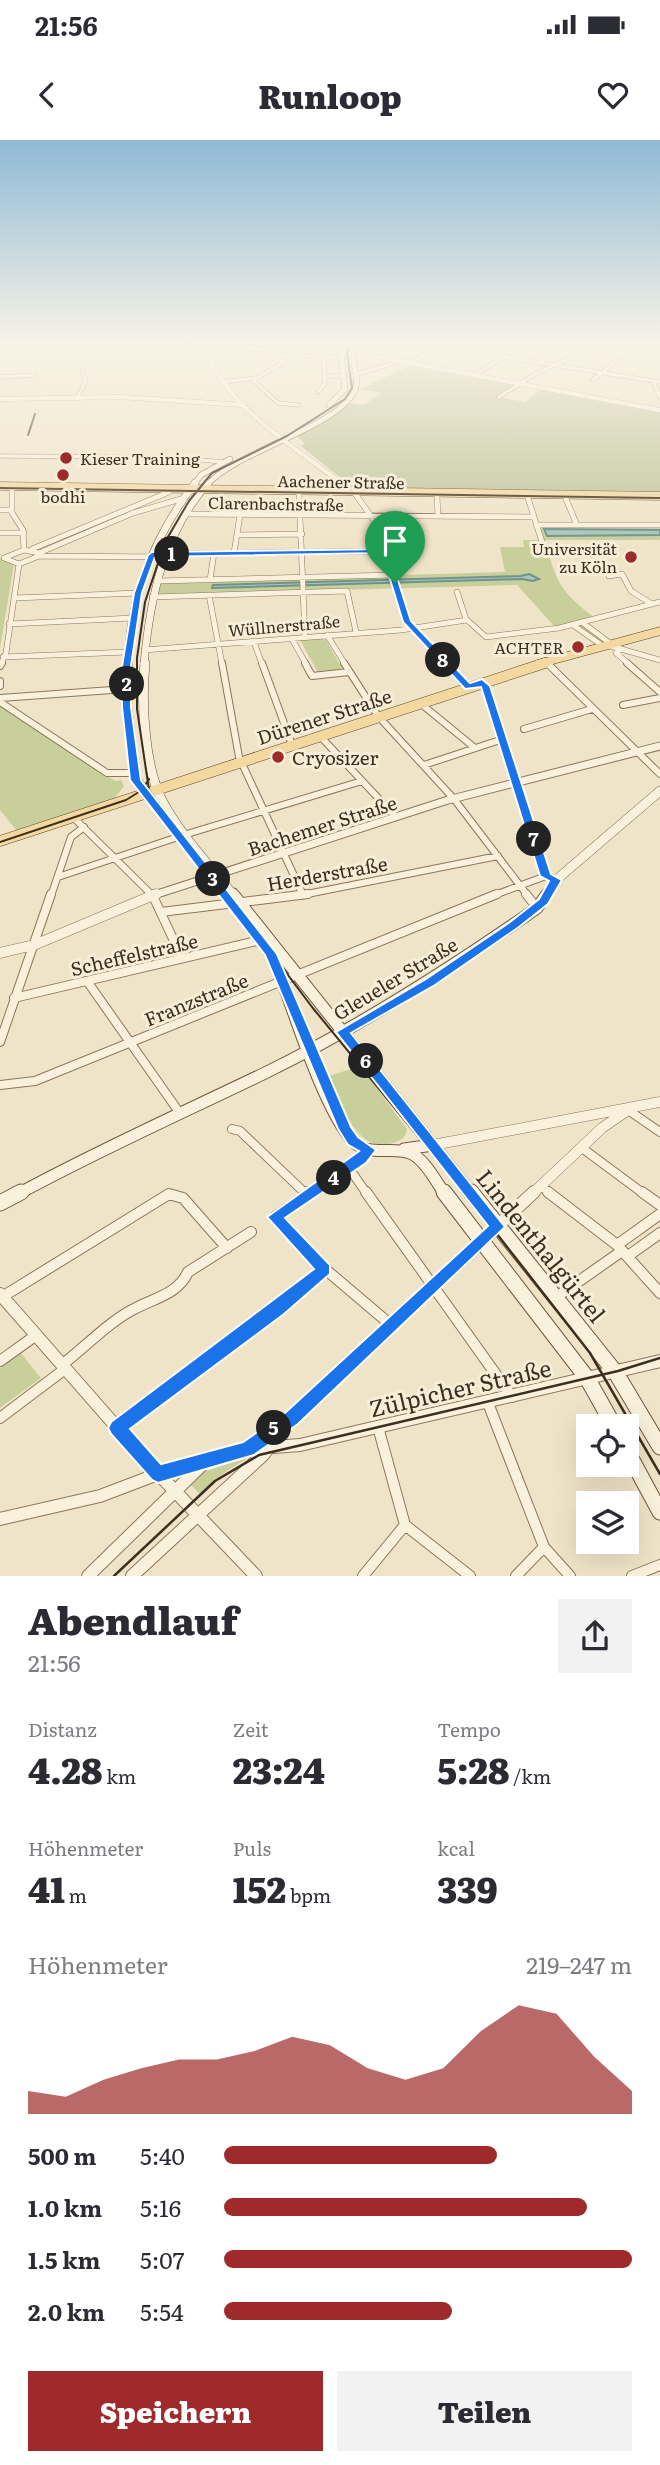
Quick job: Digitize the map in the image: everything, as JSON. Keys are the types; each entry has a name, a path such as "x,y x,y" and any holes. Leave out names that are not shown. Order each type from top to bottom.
{"main road":[{"path":"158,790 144,706 144,650 152,597 165,555 185,515 219,472 319,411"},
{"path":"134,773 127,689 128,652 138,593 172,513 206,471 327,411"},
{"name":"Aachener Straße","path":"0,488 190,488 202,491 299,494 355,491 437,497 660,498"},
{"name":"Aachener Straße","path":"0,488 23,488"},
{"path":"170,490 190,488"},
{"name":"Aachener Straße","path":"202,491 355,491 660,498"},
{"path":"172,513 175,517 185,515"},
{"name":"Dürener Straße","path":"0,841 482,682 660,631"},
{"name":"Lindenthalgürtel","path":"134,773 136,782 184,835"},
{"name":"Lindenthalgürtel","path":"158,790 184,835 214,876 297,975 616,1373 660,1447"},
{"name":"Gleueler Straße","path":"0,1203 108,1145 310,1049 431,982 537,908 544,902 551,878 660,791"},
{"name":"Lindenthalgürtel","path":"236,903 261,940 283,981 345,1129 353,1141 376,1150"},
{"path":"376,1150 413,1143 420,1136 421,1129"},
{"path":"376,1150 433,1145"},
{"path":"376,1150 406,1152 417,1157 588,1380 607,1414"},
{"path":"639,1473 660,1512"}],"street":[{"path":"252,411 355,491 372,516 405,617 468,687"},
{"path":"0,456 146,457 221,462"},
{"path":"146,457 238,462"},
{"path":"206,471 212,464 208,462"},
{"path":"219,472 224,466 221,462"},
{"path":"12,490 11,510 24,533 24,550"},
{"path":"2,557 31,550 154,500 170,490"},
{"path":"299,494 305,637"},
{"path":"437,497 439,516"},
{"path":"528,498 544,548"},
{"path":"2,557 19,564 131,515 181,499"},
{"path":"566,499 577,525"},
{"path":"154,500 162,503"},
{"path":"0,510 11,510"},
{"path":"124,512 131,515"},
{"name":"Clarenbachstraße","path":"185,515 533,517"},
{"path":"234,553 240,515"},
{"path":"537,525 660,525"},
{"path":"86,528 93,531"},
{"path":"0,533 24,533"},
{"path":"237,535 302,534"},
{"path":"31,550 39,554 152,555 385,551"},
{"path":"210,580 214,554"},
{"path":"0,666 15,598 12,596 19,564"},
{"path":"609,576 622,574 631,592 652,604"},
{"path":"152,597 209,595 303,584 394,579"},
{"path":"157,581 303,584 347,591 356,632"},
{"path":"457,592 459,606 467,620 486,637 583,623 660,602"},
{"path":"15,598 138,593"},
{"path":"209,595 241,762 303,895"},
{"path":"9,625 133,618"},
{"name":"Wüllnerstraße","path":"144,650 413,628 467,620"},
{"path":"583,623 607,645"},
{"path":"573,625 607,645 660,660"},
{"path":"327,635 378,716 454,799 537,908"},
{"path":"292,639 312,676 349,672"},
{"path":"254,642 292,745"},
{"path":"621,649 616,653 660,691"},
{"path":"3,657 128,652"},
{"path":"546,662 634,752 660,774"},
{"path":"482,682 486,686 516,782 551,878"},
{"path":"0,700 127,689"},
{"path":"623,705 660,698"},
{"path":"0,700 107,773 134,773"},
{"path":"420,703 475,748"},
{"path":"524,729 592,709"},
{"path":"320,736 396,817"},
{"path":"424,765 503,739"},
{"name":"Bachemer Straße","path":"0,954 34,945 153,895 396,817 516,782 660,746"},
{"path":"58,877 114,857 362,781"},
{"path":"74,818 153,895 182,958"},
{"path":"0,1042 71,837 84,827"},
{"name":"Herderstraße","path":"161,912 303,895 498,856"},
{"name":"Franzstraße","path":"0,1084 24,1084 519,885 551,878"},
{"name":"Scheffelstraße","path":"14,998 261,940"},
{"path":"87,981 179,1112"},
{"path":"433,1145 618,1109 628,1110 660,1104"},
{"path":"248,1449 292,1418 602,1128 628,1110"},
{"path":"628,1110 660,1132"},
{"path":"573,1118 590,1119 602,1128"},
{"path":"232,1129 240,1131 308,1195"},
{"path":"582,1148 660,1205"},
{"path":"376,1150 275,1217 324,1269 391,1325"},
{"path":"349,1168 512,1397"},
{"path":"541,1186 622,1251 660,1293"},
{"path":"227,1248 183,1198 169,1194 1,1295 158,1474 256,1576"},
{"path":"555,1298 622,1251 660,1214"},
{"path":"0,1418 135,1308 152,1303 167,1294 183,1283 188,1272 251,1232"},
{"path":"622,1251 660,1233"},
{"path":"117,1428 278,1308 324,1269"},
{"path":"0,1361 35,1336"},
{"name":"Zülpicher Straße","path":"0,1519 50,1510 100,1496 158,1474 248,1449 268,1449 378,1427 660,1361"},
{"path":"488,1403 544,1547 570,1576"},
{"path":"132,1576 196,1515 253,1468 292,1418"},
{"path":"378,1427 405,1525 470,1576"},
{"path":"88,1576 208,1459"},
{"path":"363,1576 405,1525"},
{"path":"516,1576 544,1547"},
{"path":"632,1576 660,1565"}],"green space":[{"path":"336,411 650,411 660,413 660,494 363,490 352,487 301,446 305,444 297,436"},
{"path":"540,526 660,526 660,540 545,540 561,585 595,618 584,621 610,640 595,644 569,624 555,627 517,585 157,595 161,582 505,572 500,547 524,547 523,540 544,540"},
{"path":"0,558 14,564 0,648"},
{"path":"325,638 343,670 318,673 300,640"},
{"path":"0,706 103,774 116,781 121,780 124,786 114,799 17,831 0,810"},
{"path":"360,1066 407,1129 405,1136 399,1141 380,1144 368,1141 351,1124 329,1076"},
{"path":"21,1353 41,1378 0,1408 0,1368"},
{"path":"249,1457 224,1473 200,1494 189,1483 197,1474"}],"water":[{"path":"544,529 660,530 660,535 547,536"},
{"path":"529,574 539,579 212,588 213,585"}],"tram line":[{"path":"197,491 212,473 287,436 326,411"},
{"path":"28,435 35,414"},
{"path":"0,488 197,491"},
{"path":"148,781 137,709 137,658 145,602 165,542 197,491"},
{"path":"197,491 660,498"},
{"path":"0,842 126,800 142,790 148,781"},
{"path":"148,781 149,790 312,1007 465,1194"},
{"path":"464,1192 590,1353 603,1375"},
{"path":"603,1375 660,1358"},
{"path":"114,1576 215,1481 259,1455 603,1375"},
{"path":"603,1375 660,1474"}],"place":[{"name":"Kieser Training","path":"66,458"},
{"name":"bodhi","path":"63,475"},
{"name":"Universität zu Köln","path":"631,557"},
{"name":"ACHTER","path":"578,647"},
{"name":"Cryosizer","path":"278,757"}],"route":[{"path":"385,551 395,583 407,622 468,687 482,682 486,686 546,876 556,880 544,902 515,924 431,982 343,1032 498,1227 292,1418 271,1430 248,1449 158,1474 117,1428 278,1308 324,1269 275,1217 361,1159 369,1150 353,1141 345,1129 271,954 136,780 127,707 127,666 138,593 152,555 165,557 166,554 385,551"}]}
